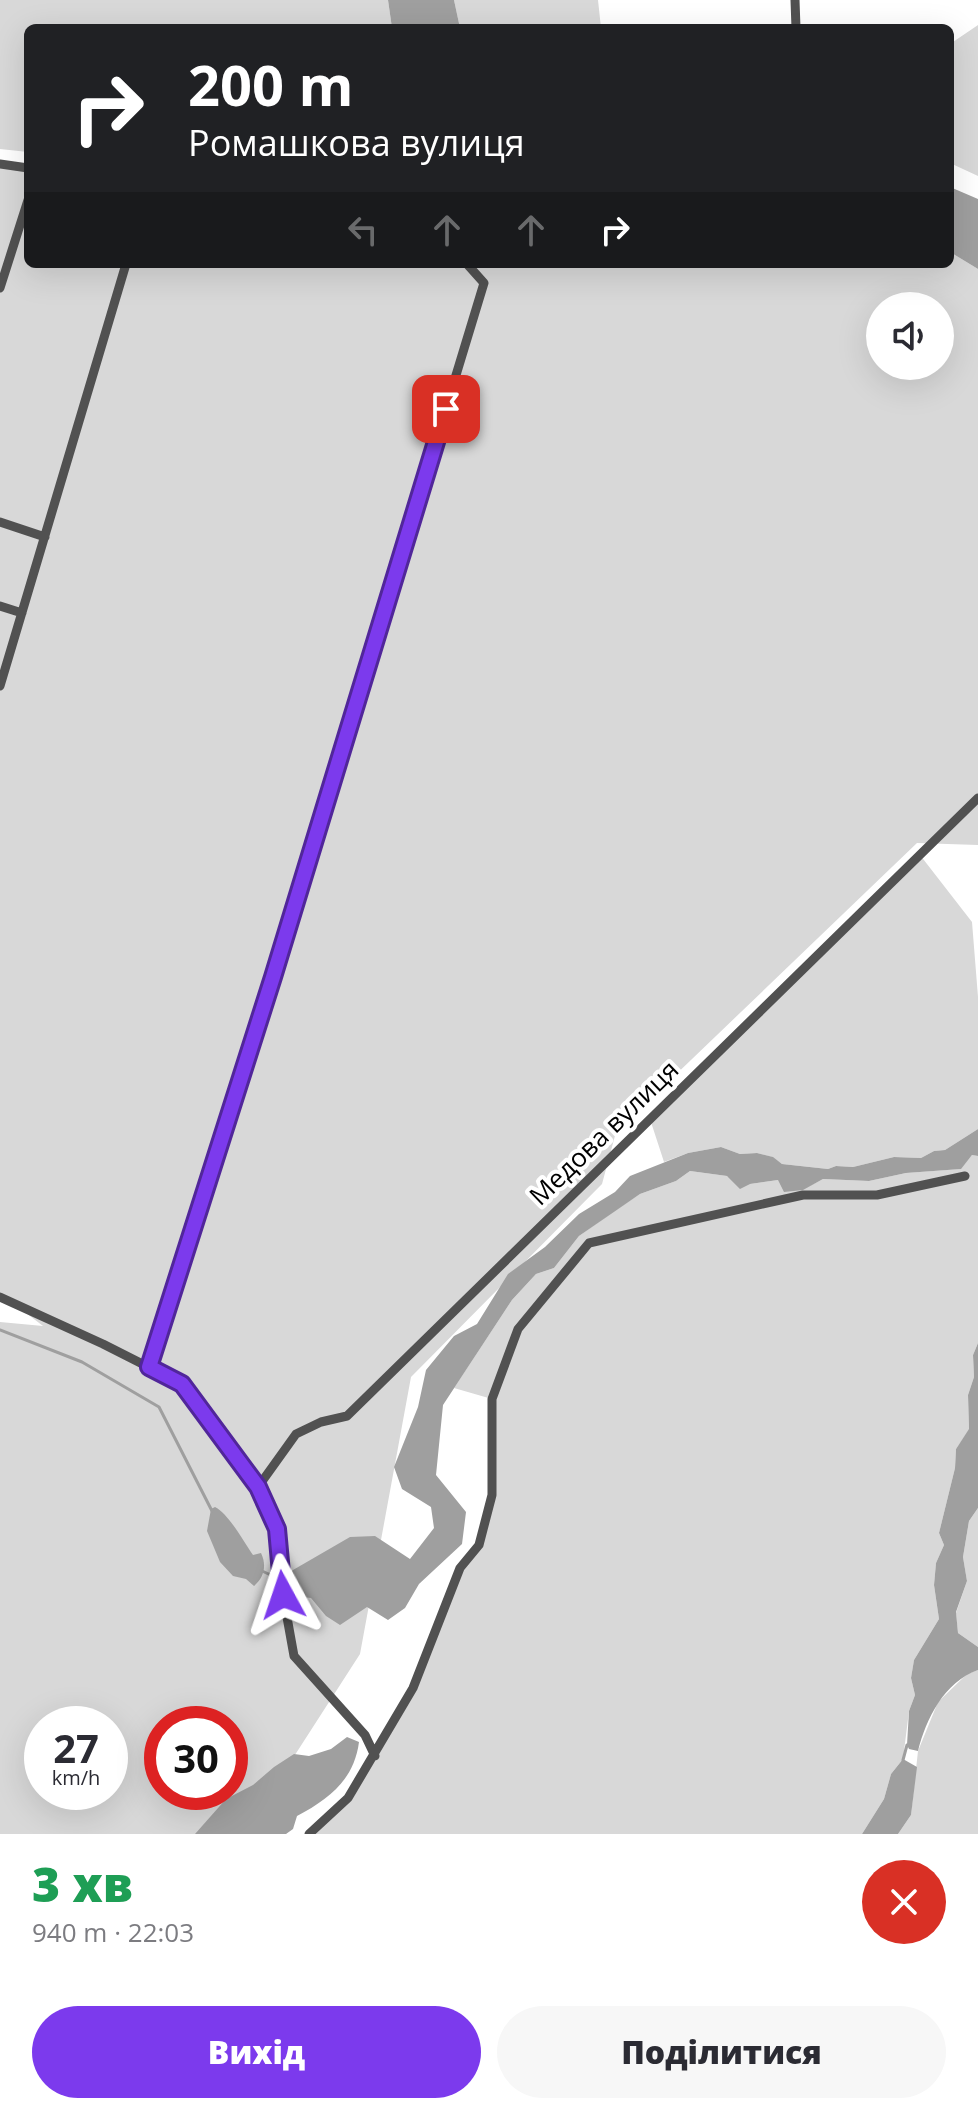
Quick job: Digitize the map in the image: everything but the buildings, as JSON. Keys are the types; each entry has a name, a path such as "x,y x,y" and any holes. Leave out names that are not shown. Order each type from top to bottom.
{"street":[{"path":"795,0 796,24"},
{"path":"0,164 24,167"},
{"path":"0,288 24,213"},
{"path":"0,686 125,268"},
{"path":"149,1367 273,977 484,283 471,268"},
{"path":"0,522 45,537"},
{"path":"0,606 22,613"},
{"name":"Медова вулиця","path":"258,1487 296,1434 321,1422 347,1416 978,798"},
{"path":"309,1834 348,1798 413,1688 460,1568 479,1545 492,1495 492,1399 518,1329 589,1243 803,1195 877,1195 965,1176"},
{"path":"0,1297 182,1384 258,1487 277,1529 283,1595 294,1656 365,1735 375,1756"}],"shaded area":[{"path":"0,0 388,0 391,24 24,24 24,152 0,149"},
{"path":"388,0 454,0 459,24 391,24"},
{"path":"454,0 598,0 601,24 459,24"},
{"path":"978,25 978,176 954,165 954,41"},
{"path":"0,166 24,169 24,268 954,268 954,254 978,269 978,845 917,843 616,1132 602,1184 411,1377 360,1654 244,1834 0,1834 0,1322 43,1326 0,1293"},
{"path":"954,189 978,199 978,269 954,254"},
{"path":"920,855 972,922 978,997 978,1129 945,1150 934,1151 921,1158 894,1157 853,1167 828,1169 782,1164 772,1157 757,1153 740,1154 721,1147 688,1153 664,1162 650,1119"},
{"path":"978,1129 978,1156 972,1155 961,1169 906,1173 869,1181 823,1179 803,1190 784,1192 778,1180 750,1184 740,1189 727,1176 690,1171 676,1181 640,1194 579,1236 554,1268 536,1274 512,1300 443,1405 436,1475 466,1512 462,1544 419,1584 405,1608 388,1620 367,1607 340,1625 326,1616 311,1598 288,1595 286,1578 293,1570 350,1537 375,1536 410,1559 434,1528 431,1507 402,1489 394,1467 418,1407 426,1370 454,1336 477,1324 508,1274 545,1247 579,1214 615,1192 630,1176 688,1153 721,1147 740,1154 757,1153 773,1157 782,1164 828,1169 853,1167 894,1157 921,1158 934,1151 945,1150"},
{"path":"972,1155 978,1156 978,1343 973,1355 974,1377 968,1395 969,1430 956,1449 955,1468 939,1533 944,1545 936,1563 934,1585 939,1619 914,1660 911,1678 915,1695 909,1711 903,1759 891,1774 884,1799 862,1834 310,1834 348,1798 413,1688 460,1568 479,1545 492,1495 492,1399 454,1388 512,1300 536,1274 554,1268 579,1236 614,1211 640,1194 676,1181 690,1171 727,1176 750,1184 778,1180 803,1189 823,1179 869,1181 906,1173 960,1169"},
{"path":"978,1343 978,1508 969,1521 963,1557 967,1581 956,1612 958,1633 978,1647 978,1670 946,1692 932,1714 918,1751 909,1749 907,1745 909,1711 915,1695 911,1678 914,1660 939,1619 934,1585 936,1563 944,1545 939,1533 955,1468 956,1449 969,1429 968,1395 974,1377 973,1355"},
{"path":"215,1507 230,1521 253,1555 261,1553 264,1571 254,1586 246,1579 233,1576 220,1562 207,1531 211,1509"},
{"path":"978,1508 978,1647 958,1633 956,1613 967,1581 963,1557 969,1521"},
{"path":"978,1670 978,1834 898,1834 911,1815 918,1751 938,1702 967,1674"},
{"path":"347,1737 359,1742 346,1778 319,1803 297,1816 293,1829 286,1834 195,1834 216,1810 248,1810 248,1788 294,1754 309,1756 331,1749"},
{"path":"903,1759 917,1767 911,1815 898,1834 862,1834 884,1799 891,1774"}],"waterway":[{"path":"0,1330 82,1362 159,1407 212,1511"},
{"path":"262,1571 273,1576 277,1587"},
{"path":"903,1760 907,1745"}],"route":[{"path":"283,1595 277,1529 258,1487 182,1384 149,1367 273,977 446,409"}]}
